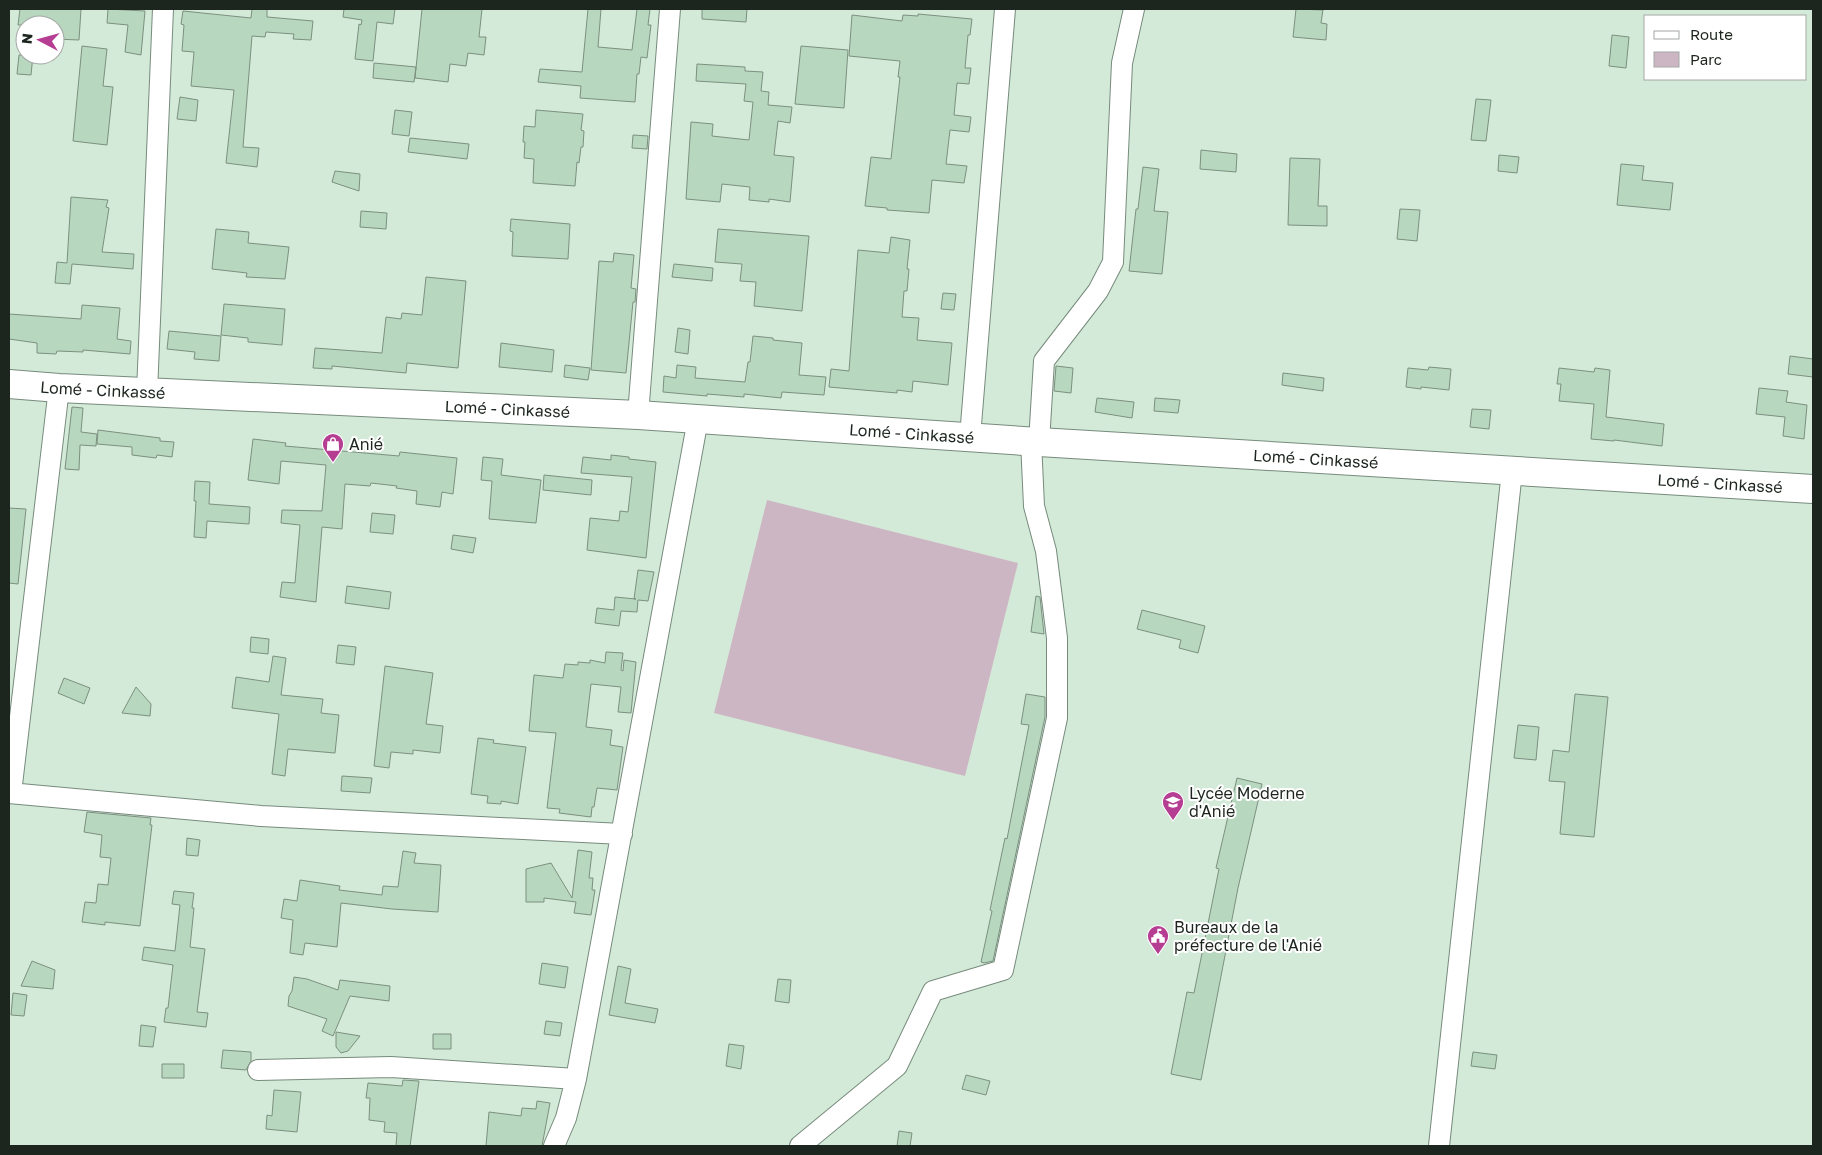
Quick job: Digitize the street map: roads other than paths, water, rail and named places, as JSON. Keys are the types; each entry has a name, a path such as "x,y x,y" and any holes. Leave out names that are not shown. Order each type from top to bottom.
{"highway":[{"name":"Lomé - Cinkassé","path":"9,384 59,388 638,415 1035,442 1813,489"}],"street":[{"path":"147,392 163,9"},
{"path":"638,415 670,9"},
{"path":"970,437 1005,9"},
{"path":"800,1146 897,1066 933,992 1003,970 1057,718 1057,638 1046,551 1034,506 1035,442 1044,361 1098,291 1113,262 1122,63 1134,9"},
{"path":"59,388 10,793 260,816 622,834"},
{"path":"554,1146 566,1118 576,1079 698,419"},
{"path":"1439,1146 1512,470"},
{"path":"258,1070 391,1067 576,1079"}],"place":[{"name":"Anié","path":"333,463"},
{"name":"Lycée Moderne d'Anié","path":"1173,821"},
{"name":"Bureaux de la préfecture de l'Anié","path":"1158,955"}]}
